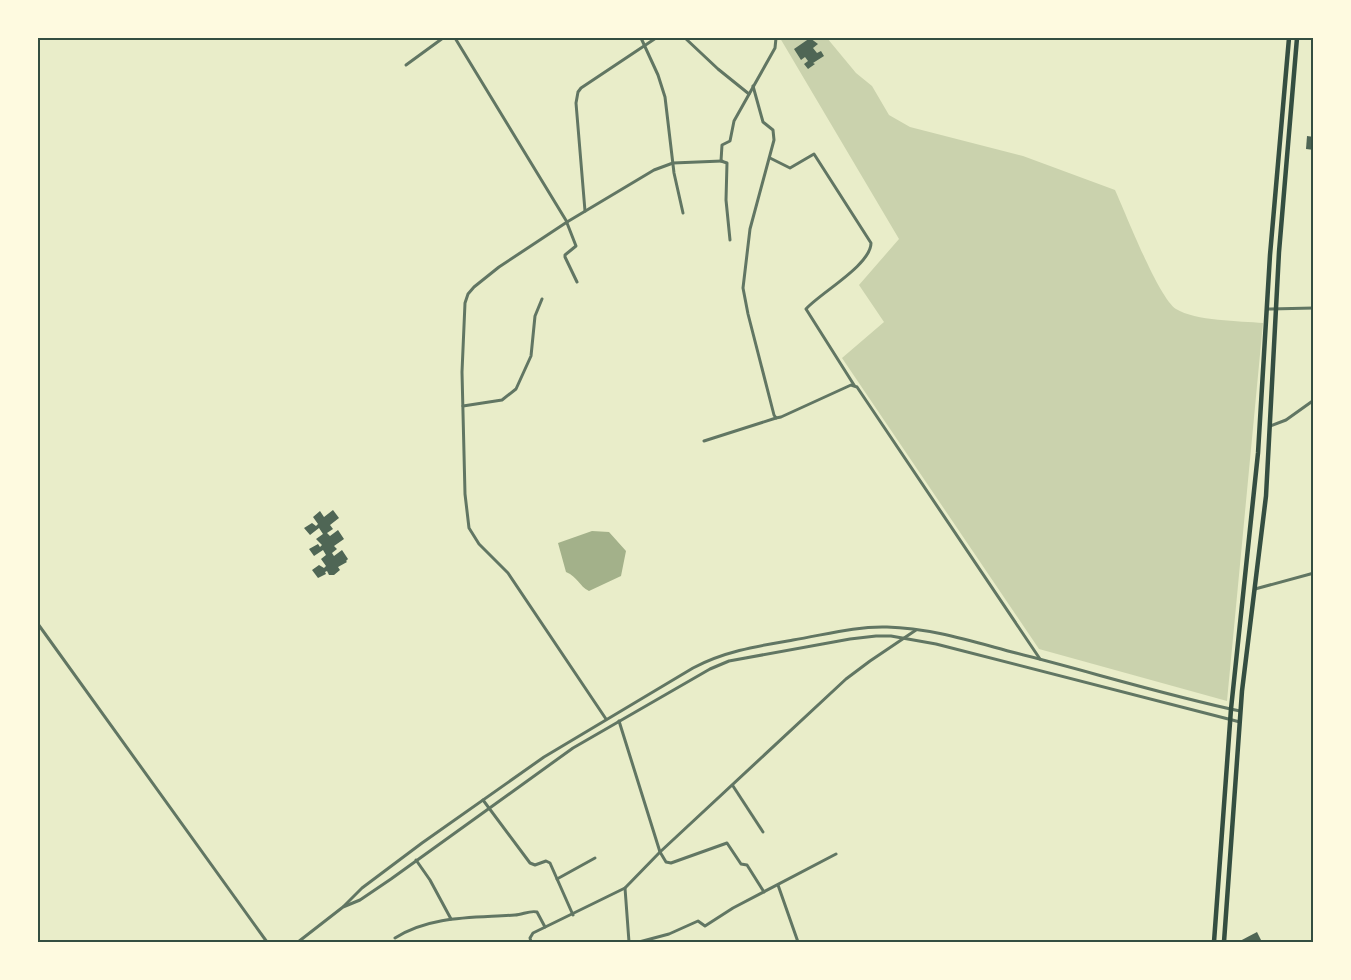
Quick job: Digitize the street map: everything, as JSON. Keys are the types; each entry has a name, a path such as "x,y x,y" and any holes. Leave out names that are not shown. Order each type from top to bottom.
{"main road":[{"path":"1214,942 1231,709 1254,499 1266,309 1289,38"},
{"path":"1224,942 1240,711 1266,496 1276,309 1290,104 1297,38"}],"street":[{"path":"406,65 443,38"},
{"path":"454,38 567,222 576,246 565,257 577,282"},
{"path":"641,38 658,75 665,97 683,213"},
{"path":"585,211 576,110 578,92 656,38"},
{"path":"685,38 748,94"},
{"path":"722,161 722,145 730,141 732,124 775,48 776,38"},
{"path":"753,86 763,122 774,132 770,158 750,228 743,288 776,418"},
{"path":"770,158 790,168 814,154 871,243 871,248 850,273 806,309 854,385 1040,659"},
{"path":"606,719 508,573 479,544 469,528 465,494 463,406 464,314 468,294 499,267 567,222 654,170 674,163 722,161 727,163 726,200 730,240"},
{"path":"463,406 502,400 516,389 531,356 535,316 542,299"},
{"path":"1266,309 1314,308"},
{"path":"704,441 776,418 854,385"},
{"path":"1270,426 1286,420 1314,400"},
{"path":"1255,589 1314,573"},
{"path":"38,624 267,942"},
{"path":"298,942 343,907 362,888 482,799 566,743 705,661 738,650 867,628 916,630 1040,659 1240,711"},
{"path":"531,942 531,934 625,888 660,852 846,679 916,630"},
{"path":"343,907 360,900 490,810 573,748 710,669 729,661 862,637 891,636 936,644 1240,722"},
{"path":"630,705 635,712"},
{"path":"619,721 660,852 666,862 671,863 727,843 741,864 747,865 764,892"},
{"path":"733,786 764,832"},
{"path":"482,799 530,863 535,865 548,861 573,915"},
{"path":"639,942 655,941 698,921 705,926 733,908 836,854"},
{"path":"557,879 595,858"},
{"path":"416,860 430,880 451,919"},
{"path":"778,885 798,942"},
{"path":"625,888 629,942"},
{"path":"395,938 409,931 451,919 516,915 536,911 545,927"}],"shaded area":[{"path":"780,38 827,38 856,73 872,86 889,115 910,127 1023,156 1115,190 1160,289 1176,309 1206,318 1263,323 1227,701 1039,649 842,358 884,322 859,285 899,239"},
{"path":"592,531 609,532 626,551 621,576 589,591 566,572 558,543"}],"building":[{"path":"810,38 818,44 813,48 817,53 821,51 824,56 808,69 804,64 808,61 805,57 801,60 794,49"},
{"path":"1307,136 1314,137 1314,150 1306,149"},
{"path":"333,510 339,518 330,525 333,529 327,533 330,536 338,530 344,539 334,546 337,549 332,553 334,556 342,550 348,559 338,567 340,570 334,575 329,575 327,571 318,578 312,570 319,565 324,568 326,566 321,559 326,555 323,550 314,556 309,549 318,544 320,547 322,545 316,539 323,534 319,528 310,535 304,528 312,523 316,526 318,524 313,517 320,511 324,517"},
{"path":"1257,932 1262,942 1238,942"}]}
